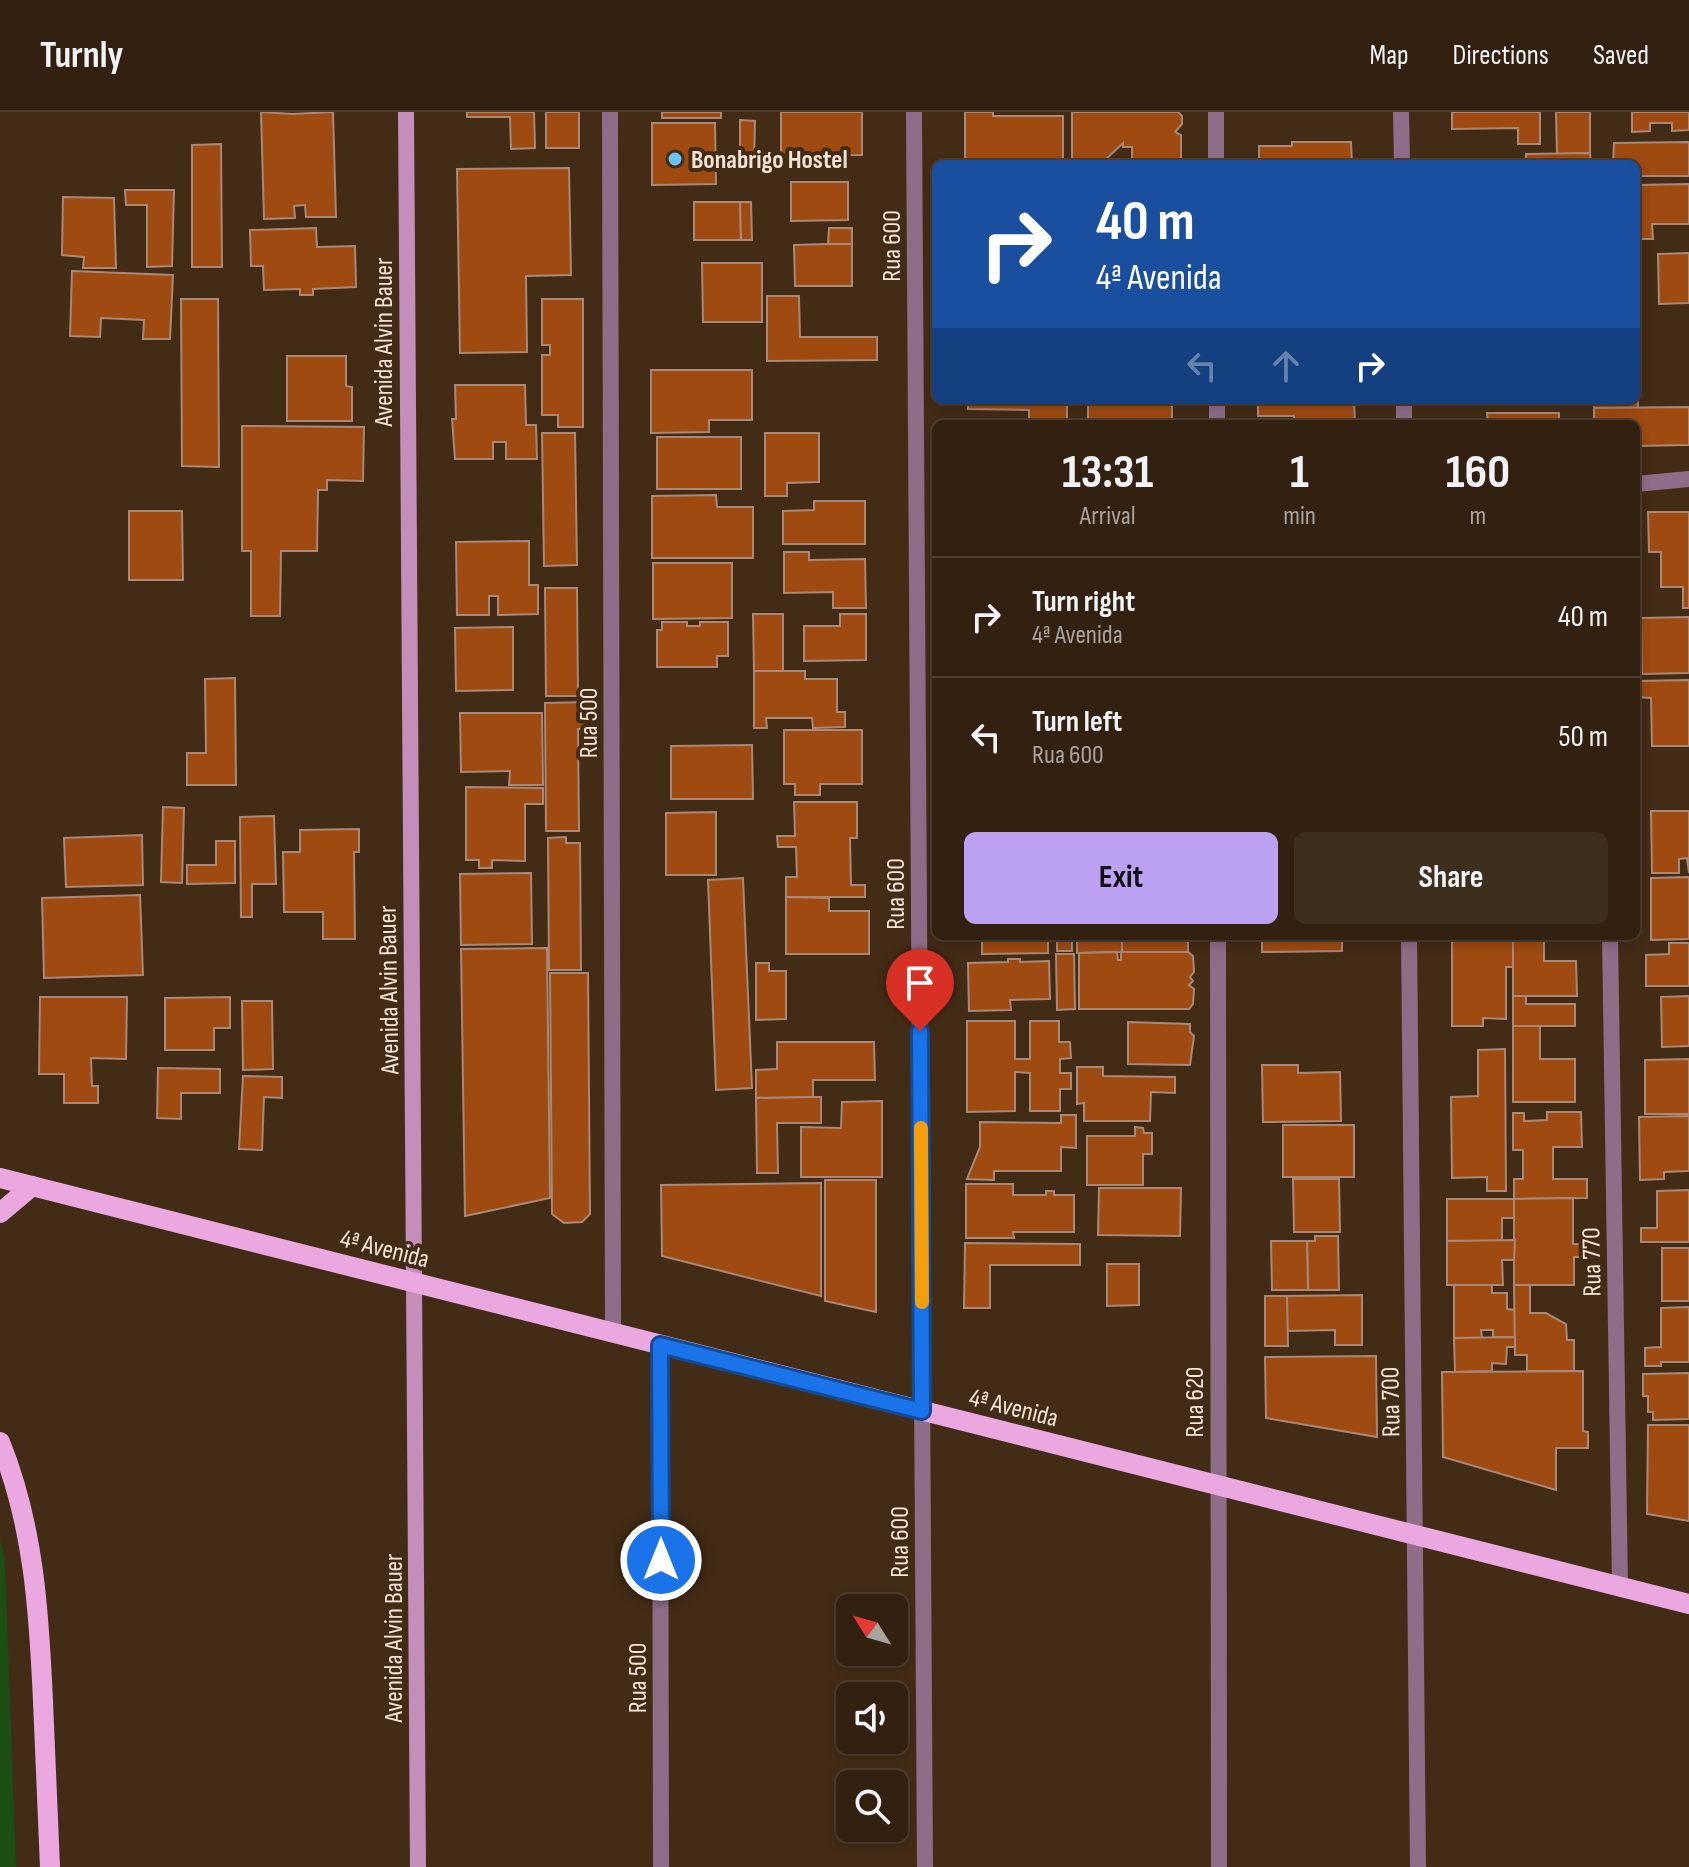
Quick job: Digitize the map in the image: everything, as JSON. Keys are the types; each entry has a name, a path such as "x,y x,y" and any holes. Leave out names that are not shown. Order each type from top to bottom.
{"main road":[{"name":"Avenida Alvin Bauer","path":"406,112 418,1867"},
{"name":"4ª Avenida","path":"0,1178 1689,1604"},
{"path":"0,1213 32,1186"},
{"path":"0,1442 26,1520 35,1573 50,1867"}],"street":[{"name":"Rua 500","path":"610,112 613,1333"},
{"name":"Rua 600","path":"914,112 925,1867"},
{"path":"1216,112 1216,160"},
{"path":"1401,112 1402,160"},
{"path":"1640,484 1689,479"},
{"name":"Rua 620","path":"1218,940 1219,1867"},
{"name":"Rua 700","path":"1409,940 1418,1867"},
{"name":"Rua 770","path":"1610,940 1620,1587"},
{"name":"Rua 500","path":"660,1345 661,1867"}],"green space":[{"path":"0,1537 5,1563 16,1867 0,1867"}],"building":[{"path":"261,112 333,112 336,217 306,217 305,205 294,206 295,218 264,219"},
{"path":"467,112 534,112 535,148 511,149 510,117 467,117"},
{"path":"546,112 579,112 579,148 546,148"},
{"path":"662,112 721,112 721,118 662,118"},
{"path":"781,112 862,112 862,155 781,156"},
{"path":"965,112 993,112 993,116 1063,116 1063,160 965,160"},
{"path":"1072,112 1178,112 1182,116 1182,124 1175,132 1181,135 1181,160 1132,160 1132,147 1123,147 1123,143 1105,160 1072,160"},
{"path":"1452,112 1540,112 1540,144 1518,144 1518,128 1452,129"},
{"path":"1556,112 1590,112 1590,153 1557,154"},
{"path":"1632,112 1689,112 1689,130 1672,131 1672,123 1650,123 1650,131 1632,132"},
{"path":"740,120 755,121 754,164 740,164"},
{"path":"652,123 715,123 716,184 652,185"},
{"path":"1292,142 1351,142 1352,160 1259,160 1259,146 1292,146"},
{"path":"1689,142 1689,176 1640,176 1640,160 1613,160 1614,143"},
{"path":"221,144 222,267 192,267 192,145"},
{"path":"1590,153 1591,160 1526,160 1526,154"},
{"path":"569,168 571,275 526,276 527,352 460,353 457,169"},
{"path":"791,182 848,182 848,220 791,221"},
{"path":"1689,184 1689,224 1652,224 1653,239 1640,239 1640,185"},
{"path":"125,190 174,190 172,266 147,267 147,205 126,205"},
{"path":"63,197 114,198 116,268 83,268 84,257 62,255"},
{"path":"694,202 740,202 741,240 694,240"},
{"path":"740,202 751,202 752,240 741,240"},
{"path":"316,228 317,247 355,246 356,287 313,289 313,295 300,295 300,289 264,290 263,266 251,266 250,230"},
{"path":"829,228 852,228 852,244 828,244"},
{"path":"852,244 852,286 795,286 794,245"},
{"path":"1689,253 1689,303 1659,304 1658,254"},
{"path":"702,263 762,263 762,322 703,322"},
{"path":"72,271 173,275 170,339 143,339 144,320 101,318 100,337 70,336"},
{"path":"767,296 799,296 800,337 877,337 877,360 767,361"},
{"path":"181,299 218,299 219,467 182,466"},
{"path":"542,299 583,299 583,427 558,427 558,415 542,415 542,355 550,355 550,345 542,345"},
{"path":"287,356 346,356 346,386 352,387 352,421 287,421"},
{"path":"651,370 752,370 752,420 709,420 709,432 651,433"},
{"path":"455,385 525,385 526,425 536,425 537,459 506,459 506,442 493,442 493,459 455,459 452,419 456,419"},
{"path":"968,404 1067,404 1067,420 1029,420 1029,410 968,409"},
{"path":"1088,404 1172,404 1172,419 1088,420"},
{"path":"1258,404 1354,404 1355,420 1294,420 1294,416 1258,416"},
{"path":"1594,404 1638,404 1638,408 1594,408"},
{"path":"1689,407 1689,445 1640,446 1640,420 1594,420 1594,408"},
{"path":"1487,413 1559,413 1559,420 1488,420"},
{"path":"242,426 364,427 363,481 327,480 327,490 318,490 317,551 281,551 280,616 251,616 251,551 242,551"},
{"path":"542,433 575,433 577,565 544,566"},
{"path":"765,433 819,433 819,482 787,483 787,496 765,496"},
{"path":"657,437 741,437 741,489 657,489"},
{"path":"716,495 717,507 753,507 753,558 652,558 652,496"},
{"path":"814,501 865,501 865,544 783,544 783,511 814,510"},
{"path":"129,511 182,511 183,580 129,580"},
{"path":"1648,512 1689,512 1689,608 1683,608 1683,587 1661,587 1661,552 1649,552"},
{"path":"529,541 529,585 538,585 538,614 498,615 498,596 489,596 489,615 457,615 456,542"},
{"path":"784,552 809,552 809,560 865,559 866,608 833,608 833,592 784,593"},
{"path":"653,563 732,563 732,618 653,619"},
{"path":"545,588 577,588 578,696 546,696"},
{"path":"753,614 783,614 783,671 754,671"},
{"path":"840,614 866,614 866,660 804,661 804,626 840,626"},
{"path":"1689,617 1689,673 1642,674 1641,618"},
{"path":"662,622 687,622 687,626 700,626 700,622 728,622 728,656 717,656 717,667 657,667 657,630 662,630"},
{"path":"513,627 513,690 456,691 455,628"},
{"path":"754,671 805,671 805,679 837,679 837,712 845,712 845,727 813,728 812,718 766,718 767,728 754,728"},
{"path":"235,678 236,785 187,785 187,753 206,753 205,679"},
{"path":"1689,680 1689,746 1652,746 1651,698 1640,697 1640,681"},
{"path":"589,702 589,729 578,729 579,831 546,831 545,703"},
{"path":"460,713 542,713 543,785 509,785 510,771 461,772"},
{"path":"784,730 862,730 862,784 820,784 820,795 795,795 795,784 784,784"},
{"path":"752,745 753,799 671,799 671,746"},
{"path":"466,787 543,788 543,804 525,804 525,861 492,860 492,868 479,868 479,860 466,860"},
{"path":"794,802 857,802 857,838 850,838 851,885 865,885 865,897 786,897 786,877 797,877 796,847 778,847 777,836 795,836"},
{"path":"163,807 184,808 182,883 161,882"},
{"path":"1651,811 1689,811 1689,873 1687,858 1679,859 1679,873 1652,873"},
{"path":"716,812 716,875 666,875 666,813"},
{"path":"274,816 276,884 252,884 252,917 241,917 240,817"},
{"path":"359,829 359,852 354,852 355,939 323,939 323,912 284,912 283,852 300,852 300,830"},
{"path":"142,835 143,885 66,887 64,838"},
{"path":"566,837 566,843 580,843 581,970 549,970 548,838"},
{"path":"216,841 235,841 235,883 187,884 187,865 216,865"},
{"path":"531,873 532,944 461,945 460,874"},
{"path":"1689,877 1689,939 1651,940 1651,878"},
{"path":"743,878 752,1088 716,1090 708,880"},
{"path":"140,895 143,975 44,978 42,898"},
{"path":"786,897 829,898 829,911 869,911 869,954 786,954"},
{"path":"982,940 1048,940 1048,953 982,954"},
{"path":"1057,940 1072,940 1072,951 1057,951"},
{"path":"1077,940 1122,940 1122,952 1077,953"},
{"path":"1122,940 1188,940 1188,952 1122,952"},
{"path":"1262,940 1342,940 1342,951 1262,952"},
{"path":"1452,940 1513,940 1513,967 1506,967 1506,1019 1483,1018 1483,1026 1452,1026"},
{"path":"1513,940 1544,940 1544,961 1576,961 1577,996 1513,996"},
{"path":"1669,943 1689,943 1689,986 1646,986 1646,955 1669,954"},
{"path":"547,948 550,1198 465,1216 461,949"},
{"path":"1117,952 1118,960 1121,960 1121,952 1188,952 1193,956 1194,972 1190,977 1193,981 1189,985 1194,989 1193,1004 1189,1009 1079,1009 1079,953"},
{"path":"1056,954 1074,954 1075,1009 1057,1010"},
{"path":"1008,959 1020,959 1020,962 1049,961 1050,999 1010,1000 1011,1010 969,1011 968,963 1008,962"},
{"path":"756,963 769,963 769,971 786,971 786,1019 756,1020"},
{"path":"550,973 588,973 590,1214 582,1222 564,1223 552,1214"},
{"path":"1513,996 1526,996 1526,1004 1575,1004 1575,1026 1513,1026"},
{"path":"1689,996 1689,1046 1662,1047 1661,997"},
{"path":"40,997 127,997 126,1059 91,1058 92,1086 98,1086 98,1103 64,1103 64,1074 39,1074"},
{"path":"230,997 230,1028 214,1028 214,1050 165,1050 165,998"},
{"path":"242,1001 272,1001 273,1069 243,1070"},
{"path":"967,1021 1015,1021 1015,1059 1030,1059 1030,1021 1059,1021 1059,1042 1070,1042 1071,1058 1060,1059 1060,1073 1071,1073 1071,1089 1060,1089 1060,1111 1030,1111 1030,1073 1015,1072 1015,1111 967,1112"},
{"path":"1128,1022 1190,1024 1190,1032 1194,1036 1190,1065 1128,1064"},
{"path":"1513,1026 1540,1026 1540,1059 1575,1059 1575,1102 1513,1102"},
{"path":"777,1042 874,1042 875,1080 813,1080 813,1097 756,1098 756,1070 777,1069"},
{"path":"1505,1049 1506,1191 1487,1191 1487,1177 1452,1178 1451,1097 1478,1096 1478,1050"},
{"path":"1689,1059 1689,1114 1645,1114 1645,1060"},
{"path":"1262,1065 1298,1065 1298,1073 1340,1072 1341,1121 1263,1122"},
{"path":"1077,1067 1103,1067 1103,1076 1175,1077 1175,1093 1151,1092 1150,1121 1084,1121 1084,1103 1077,1104"},
{"path":"158,1068 220,1069 220,1093 181,1093 181,1119 157,1118"},
{"path":"243,1076 282,1077 282,1098 264,1097 262,1150 239,1149"},
{"path":"821,1097 821,1123 777,1123 778,1173 757,1173 756,1098"},
{"path":"882,1101 882,1177 801,1177 801,1127 841,1128 842,1102"},
{"path":"1547,1112 1581,1112 1582,1147 1553,1147 1553,1179 1587,1179 1587,1198 1514,1199 1514,1179 1523,1179 1523,1150 1513,1150 1513,1113 1524,1113 1524,1121 1547,1120"},
{"path":"1061,1115 1076,1115 1076,1148 1061,1147 1061,1171 994,1171 994,1180 967,1179 980,1147 980,1122 1061,1123"},
{"path":"1689,1116 1689,1171 1664,1172 1664,1179 1640,1180 1639,1117"},
{"path":"1283,1125 1354,1125 1354,1177 1283,1177"},
{"path":"1135,1127 1143,1128 1144,1133 1152,1133 1152,1154 1143,1154 1143,1185 1087,1185 1087,1136 1135,1136"},
{"path":"1293,1179 1339,1179 1340,1232 1294,1232"},
{"path":"825,1180 876,1180 876,1312 825,1301"},
{"path":"821,1183 821,1296 662,1256 661,1185"},
{"path":"966,1184 1013,1184 1013,1195 1046,1195 1046,1191 1054,1191 1054,1195 1074,1195 1074,1232 1013,1232 1014,1238 966,1238"},
{"path":"1099,1188 1181,1188 1180,1236 1098,1235"},
{"path":"1689,1190 1689,1242 1641,1242 1641,1228 1657,1228 1657,1191"},
{"path":"1573,1198 1573,1244 1580,1244 1580,1257 1574,1257 1574,1285 1514,1285 1514,1199"},
{"path":"1447,1199 1514,1199 1514,1218 1502,1218 1502,1241 1447,1241"},
{"path":"1315,1236 1338,1236 1339,1290 1308,1290 1307,1241 1315,1241"},
{"path":"1515,1240 1514,1260 1502,1260 1503,1285 1447,1285 1447,1241"},
{"path":"1271,1241 1307,1241 1308,1290 1272,1290"},
{"path":"965,1243 1080,1244 1080,1265 990,1265 990,1308 964,1308"},
{"path":"1662,1248 1689,1248 1689,1301 1662,1301"},
{"path":"1107,1264 1139,1264 1139,1305 1107,1306"},
{"path":"1454,1285 1492,1285 1492,1293 1507,1293 1507,1309 1515,1310 1515,1337 1493,1337 1493,1330 1481,1330 1482,1338 1454,1338"},
{"path":"1514,1285 1530,1285 1530,1313 1546,1313 1566,1324 1567,1340 1574,1340 1574,1371 1527,1371 1527,1355 1515,1355"},
{"path":"1362,1295 1362,1345 1335,1345 1335,1330 1287,1331 1287,1296"},
{"path":"1265,1296 1287,1296 1288,1346 1265,1346"},
{"path":"1689,1307 1689,1362 1661,1362 1661,1366 1645,1366 1645,1348 1661,1347 1661,1308"},
{"path":"1515,1337 1515,1347 1507,1347 1506,1364 1492,1363 1492,1371 1455,1372 1454,1338"},
{"path":"1376,1356 1377,1437 1266,1418 1265,1357"},
{"path":"1583,1371 1583,1431 1588,1432 1588,1448 1556,1448 1556,1490 1443,1457 1442,1372"},
{"path":"1689,1373 1689,1419 1653,1420 1653,1412 1648,1412 1648,1396 1643,1396 1643,1374"},
{"path":"1648,1425 1689,1425 1689,1521 1647,1514"}],"slow traffic":[{"path":"921,1128 922,1302"}],"place":[{"name":"Bonabrigo Hostel","path":"675,159"}],"route":[{"path":"661,1560 660,1345 922,1411 920,1031"}]}
